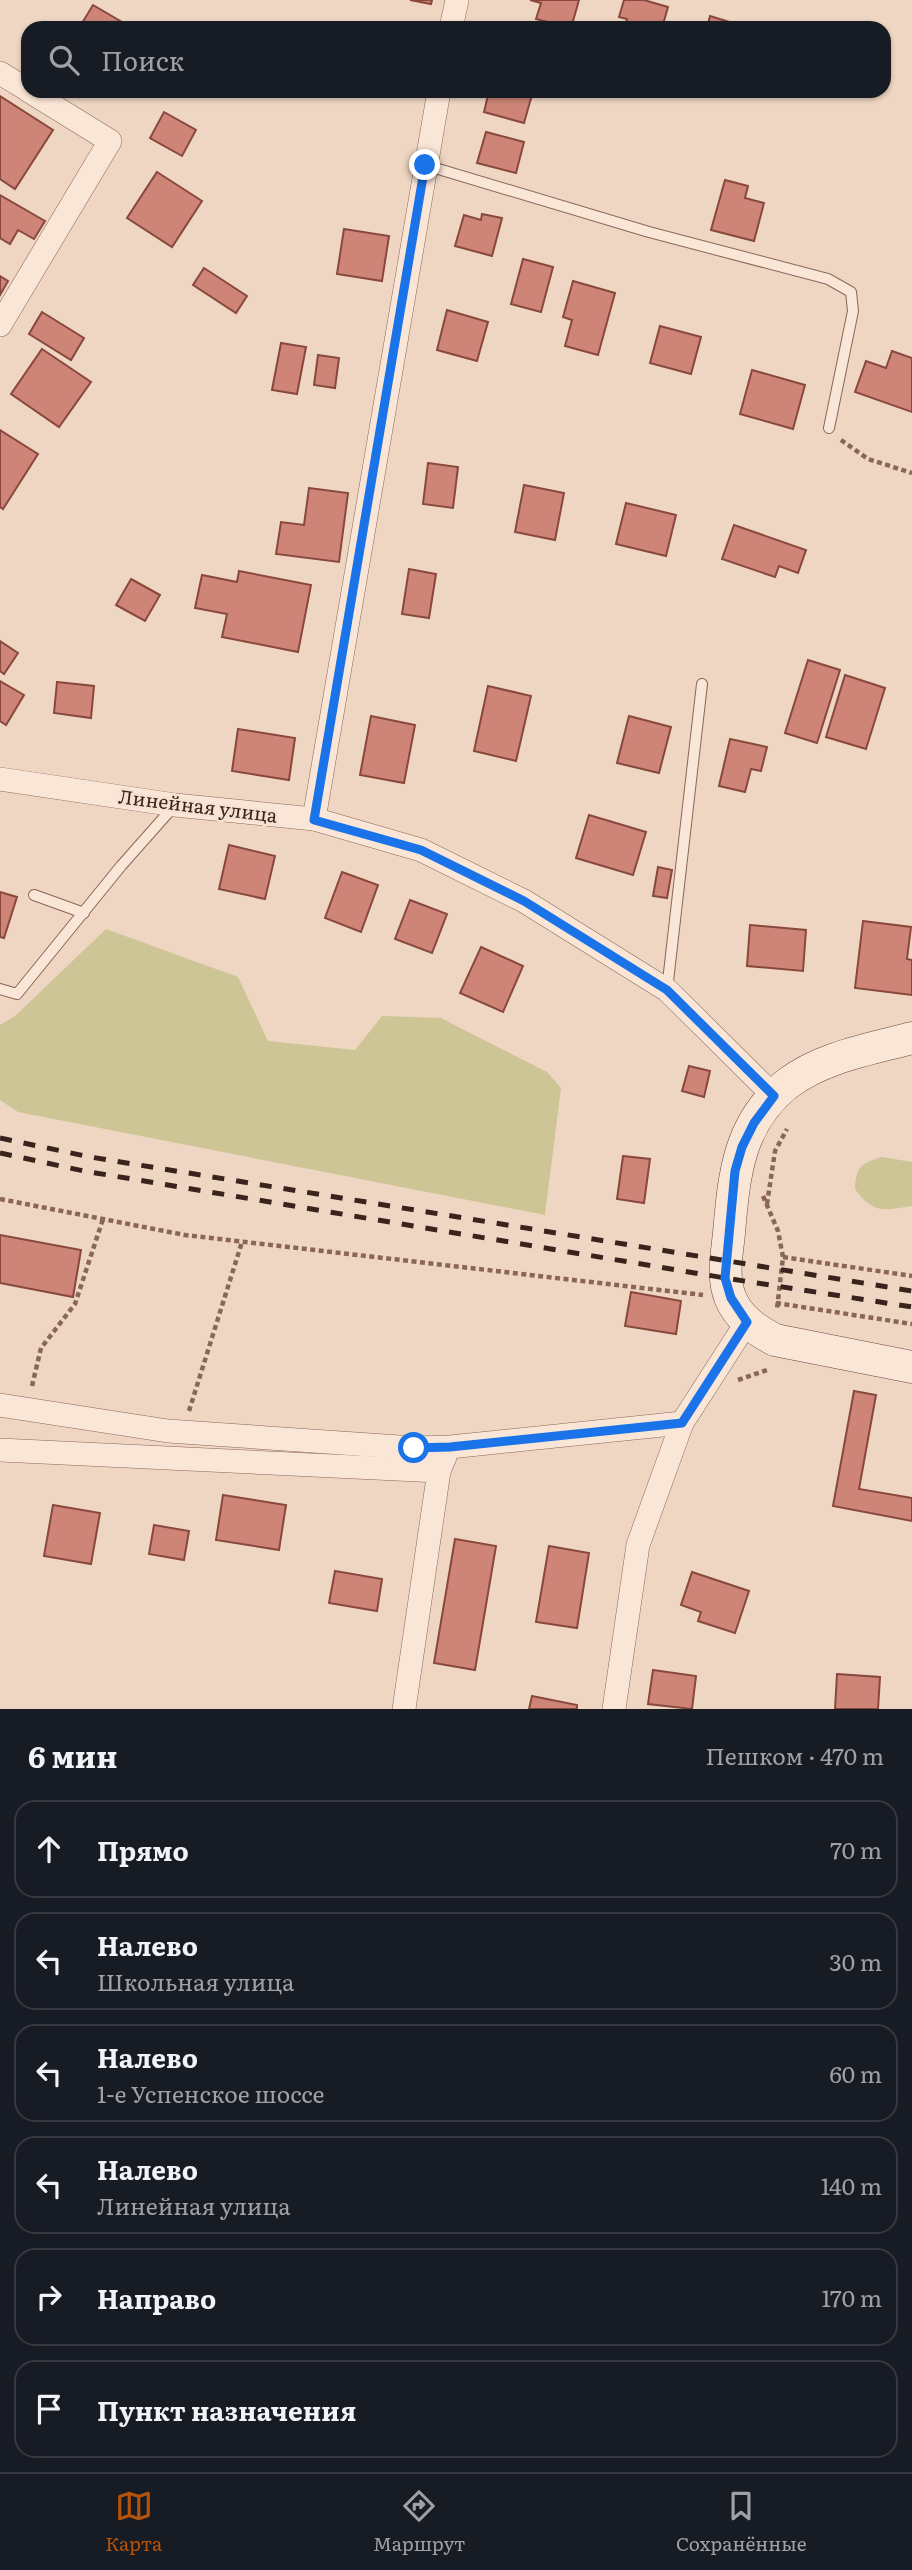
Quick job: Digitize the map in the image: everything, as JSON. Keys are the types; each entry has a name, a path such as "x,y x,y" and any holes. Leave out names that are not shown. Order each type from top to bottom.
{"main road":[{"path":"912,1038 832,1060 807,1071 788,1084 782,1109 754,1123 742,1147 735,1171 725,1278 739,1310 775,1340 912,1367"}],"street":[{"path":"452,21 457,0"},
{"path":"0,73 21,86"},
{"path":"0,325 110,141 40,98"},
{"path":"314,820 438,98"},
{"name":"Линейная улица","path":"0,779 175,806 314,820 421,850 524,901 667,990 782,1109"},
{"path":"614,1709 638,1545 682,1423 739,1310"},
{"path":"0,1405 182,1432 414,1448 450,1447 682,1423"},
{"path":"404,1709 439,1471 450,1447"},
{"path":"0,1450 439,1471"}],"lane":[{"path":"425,165 649,232 828,279 851,292 853,311 829,428"},
{"path":"667,990 702,684"},
{"path":"0,989 17,994 121,866 175,806"},
{"path":"34,895 84,913"}],"path":[{"path":"829,428 849,448 867,459 912,473"},
{"path":"766,1205 782,1109"},
{"path":"762,1194 778,1231 783,1257 912,1276"},
{"path":"0,1199 185,1235 739,1310"},
{"path":"27,1409 41,1348 75,1304 103,1219"},
{"path":"182,1432 242,1242"},
{"path":"776,1303 912,1324"}],"shaded area":[{"path":"106,929 238,977 268,1041 355,1050 382,1016 441,1018 547,1072 561,1088 545,1215 18,1112 0,1100 0,1025 15,1016"},
{"path":"882,1157 912,1162 912,1206 880,1209 868,1203 855,1189 861,1167"}],"building":[{"path":"410,0 432,0 431,4"},
{"path":"530,0 579,0 573,21 536,19 541,3"},
{"path":"624,0 644,0 668,7 664,21 627,21 619,17"},
{"path":"93,5 120,21 83,21"},
{"path":"710,16 726,21 709,21"},
{"path":"0,96 53,130 15,189 0,179"},
{"path":"487,98 531,98 524,123 484,112"},
{"path":"164,112 196,130 182,156 150,138"},
{"path":"486,132 524,142 516,173 477,163"},
{"path":"157,172 202,201 172,247 127,218"},
{"path":"725,180 748,186 745,198 764,203 754,241 711,230"},
{"path":"0,195 45,221 34,239 18,230 10,244 0,238"},
{"path":"482,214 502,218 492,256 455,246 464,215 481,220"},
{"path":"344,229 389,236 382,281 337,274"},
{"path":"523,259 553,267 541,312 511,304"},
{"path":"204,268 247,296 236,313 193,285"},
{"path":"0,276 8,281 0,295"},
{"path":"573,281 615,293 598,355 565,346 572,320 563,317"},
{"path":"447,310 488,322 477,361 437,350"},
{"path":"42,312 84,338 71,360 29,334"},
{"path":"660,326 701,337 691,374 650,363"},
{"path":"281,343 306,347 297,394 272,390"},
{"path":"42,349 91,382 59,427 11,394"},
{"path":"892,351 912,358 912,412 855,392 866,361 886,368"},
{"path":"318,355 339,358 335,388 314,385"},
{"path":"752,370 805,385 793,429 740,414"},
{"path":"0,430 38,454 3,509 0,507"},
{"path":"428,463 458,467 453,508 423,504"},
{"path":"524,485 564,493 555,540 515,532"},
{"path":"309,488 348,493 339,562 276,554 281,522 304,525"},
{"path":"626,503 676,515 666,556 616,544"},
{"path":"734,525 806,550 798,573 779,566 775,577 722,559"},
{"path":"409,569 436,574 429,618 402,614"},
{"path":"239,571 311,585 298,652 222,637 227,614 195,608 202,575 237,582"},
{"path":"131,579 160,595 145,621 116,605"},
{"path":"0,641 18,653 4,674 0,671"},
{"path":"808,660 840,670 817,743 785,733"},
{"path":"845,675 885,688 866,749 826,737"},
{"path":"0,681 24,695 6,725 0,721"},
{"path":"57,682 94,686 91,718 54,713"},
{"path":"488,686 531,696 516,761 474,751"},
{"path":"371,716 415,725 404,783 360,775"},
{"path":"629,716 671,727 659,773 617,763"},
{"path":"238,729 295,738 289,780 232,771"},
{"path":"730,739 767,747 761,771 751,769 745,792 719,786"},
{"path":"589,815 646,832 633,875 576,858"},
{"path":"229,845 275,856 265,899 219,889"},
{"path":"658,867 672,870 667,898 653,896"},
{"path":"342,872 378,885 361,932 325,918"},
{"path":"0,892 17,897 4,938 0,937"},
{"path":"410,900 447,914 432,953 395,939"},
{"path":"863,921 911,927 907,959 912,960 912,995 855,988"},
{"path":"750,925 806,930 803,971 747,966"},
{"path":"481,947 523,966 503,1012 460,993"},
{"path":"689,1066 710,1071 704,1097 682,1091"},
{"path":"623,1156 650,1159 644,1203 617,1199"},
{"path":"0,1235 81,1250 73,1297 0,1283"},
{"path":"631,1292 681,1301 676,1334 625,1326"},
{"path":"854,1391 876,1395 859,1489 912,1498 912,1521 833,1506"},
{"path":"223,1495 286,1505 279,1550 216,1540"},
{"path":"53,1505 100,1513 91,1564 44,1556"},
{"path":"154,1525 189,1531 184,1560 149,1554"},
{"path":"455,1539 496,1546 475,1670 434,1663"},
{"path":"549,1546 589,1553 577,1628 536,1622"},
{"path":"335,1571 382,1579 377,1611 329,1603"},
{"path":"692,1572 749,1591 735,1633 698,1621 701,1612 681,1605"},
{"path":"653,1670 696,1676 692,1709 648,1704"},
{"path":"837,1674 880,1677 878,1709 835,1709"},
{"path":"532,1696 577,1705 577,1709 529,1709"}],"railway":[{"path":"0,1138 90,1157 912,1291"},
{"path":"0,1153 84,1171 912,1307"}],"route":[{"path":"414,1448 450,1447 682,1423 747,1322 738,1312 725,1278 735,1171 742,1147 754,1123 774,1096 667,990 524,901 421,850 314,820 425,165"}]}
